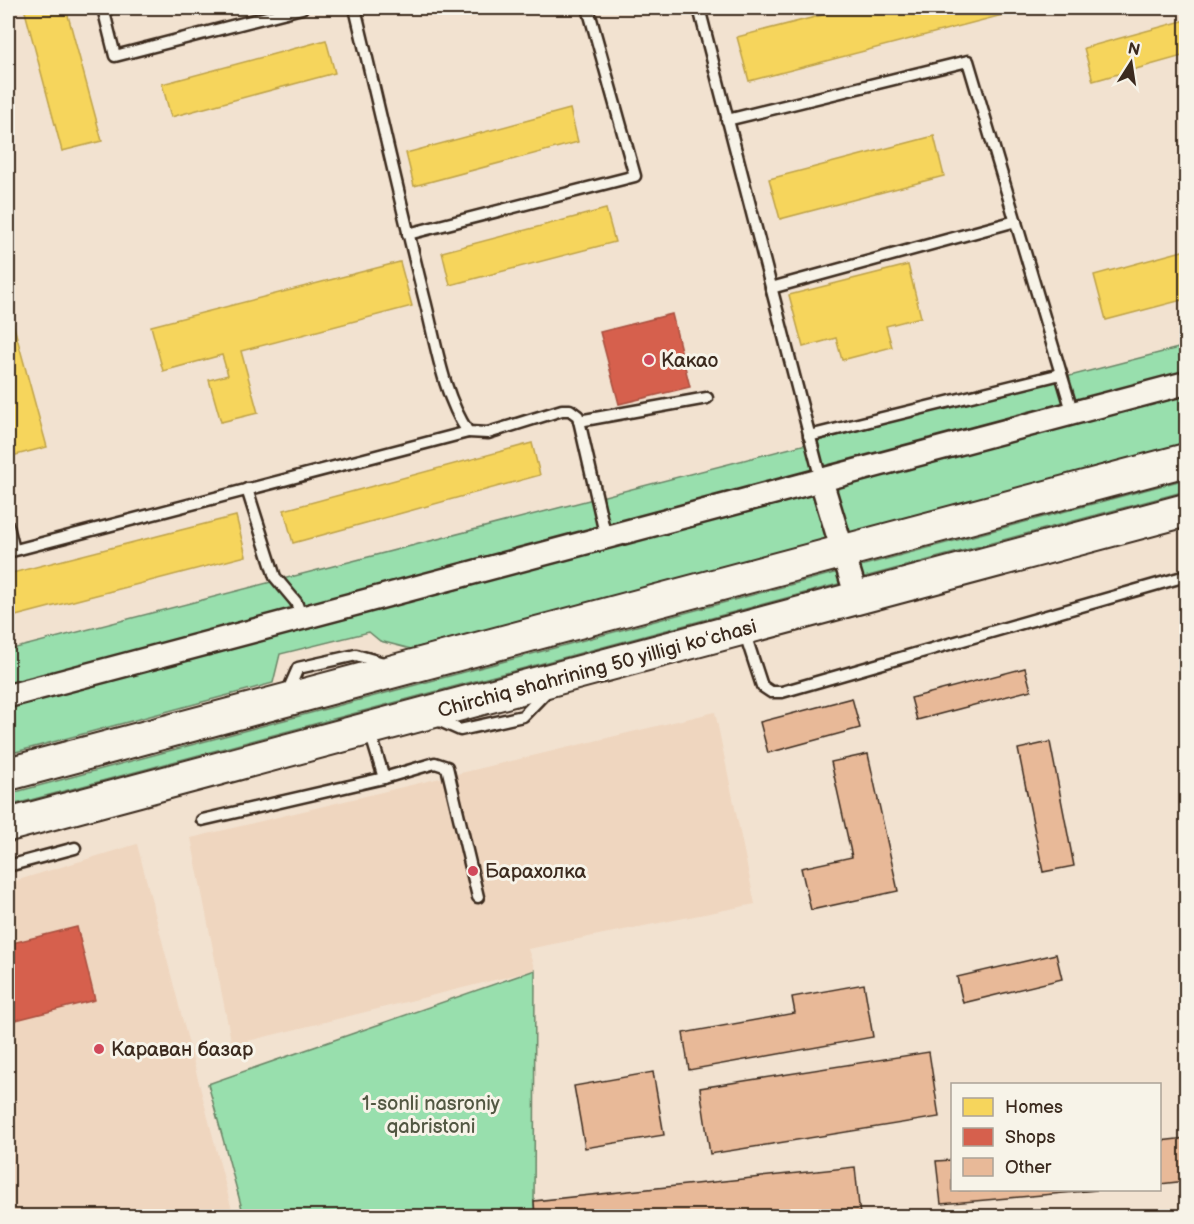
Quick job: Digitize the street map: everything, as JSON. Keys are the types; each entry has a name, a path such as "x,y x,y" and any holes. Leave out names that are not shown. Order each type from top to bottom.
{"main road":[{"path":"8,774 1186,460"},
{"name":"Chirchiq shahrining 50 yilligi koʻchasi","path":"8,825 1186,510"}],"street":[{"path":"8,696 1186,383"},
{"path":"821,480 857,598"}],"lane":[{"path":"103,8 115,56 302,8"},
{"path":"355,8 445,379 459,418 468,432"},
{"path":"408,234 635,176 588,8"},
{"path":"699,8 821,480"},
{"path":"727,120 968,61 1073,414"},
{"path":"771,288 1016,221"},
{"path":"809,436 1061,374"},
{"path":"579,422 707,398"},
{"path":"8,526 11,551 468,432 488,433 562,410 570,410 578,416 606,538"},
{"path":"247,489 274,577 297,602 302,618"},
{"path":"744,629 762,686 771,692 782,692 1186,576"},
{"path":"369,729 384,777"},
{"path":"202,820 435,763 447,767 478,897"},
{"path":"8,866 75,848"}],"shaded area":[{"name":"Барахолка","path":"715,712 755,904 528,949 535,970 232,1045 191,838"},
{"name":"Караван базар","path":"137,844 233,1214 8,1216 8,883"}],"green space":[{"path":"1186,346 1186,451 411,649 380,641 369,632 280,654 273,683 8,754 8,650"},
{"path":"1186,479 1186,491 8,806 8,794"},
{"name":"1-sonli nasroniy qabristoni","path":"535,970 534,1216 244,1216 208,1084"}],"building: Homes":[{"path":"24,8 66,8 102,141 62,151"},
{"path":"850,8 1013,8 1014,12 749,81 737,37"},
{"path":"1186,20 1186,55 1093,81 1084,48"},
{"path":"326,40 335,73 171,117 162,84"},
{"path":"570,109 578,142 414,186 406,153"},
{"path":"934,136 944,176 780,219 769,179"},
{"path":"606,209 615,242 450,285 442,252"},
{"path":"1186,250 1186,299 1106,320 1094,275"},
{"path":"400,262 412,306 241,351 258,413 221,422 209,380 228,375 222,355 163,371 151,326"},
{"path":"908,265 921,317 886,326 892,347 842,360 836,338 803,347 789,295"},
{"path":"8,305 47,447 8,457"},
{"path":"532,443 540,475 293,543 284,510"},
{"path":"236,516 246,556 8,618 8,574"}],"building: Shops":[{"path":"672,314 690,387 619,404 600,332"},
{"path":"77,927 95,1000 8,1022 8,944"}],"building: Other":[{"path":"1025,668 1031,690 917,720 911,698"},
{"path":"852,698 860,728 768,753 760,722"},
{"path":"1050,742 1074,866 1043,872 1018,749"},
{"path":"868,754 898,891 811,910 801,868 852,857 831,762"},
{"path":"1056,954 1062,979 963,1003 957,977"},
{"path":"864,984 873,1037 689,1070 683,1033 795,1013 792,997"},
{"path":"929,1052 939,1117 710,1154 700,1088"},
{"path":"653,1072 664,1135 585,1148 574,1086"},
{"path":"1186,1138 1186,1181 1161,1184 1161,1141"},
{"path":"951,1160 951,1191 1086,1191 941,1204 936,1161"},
{"path":"855,1167 860,1216 535,1216 534,1201"}],"place":[{"name":"Какао","path":"649,360"},
{"name":"Барахолка","path":"473,871"},
{"name":"Караван базар","path":"99,1049"}]}
